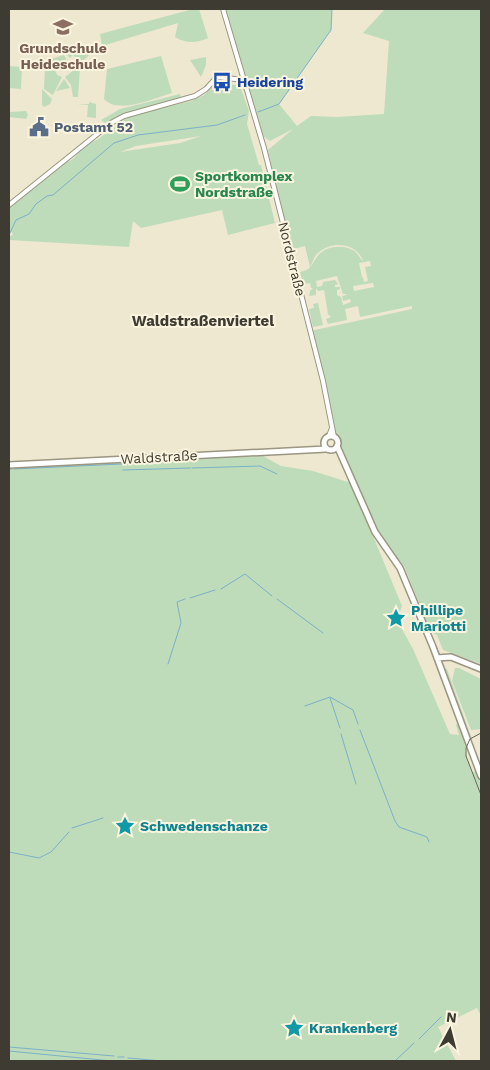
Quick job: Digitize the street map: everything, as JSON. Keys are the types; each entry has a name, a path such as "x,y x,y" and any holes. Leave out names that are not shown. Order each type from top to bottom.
{"main road":[{"path":"332,436 324,440 325,446 335,448"},
{"name":"Nordstraße","path":"332,436 338,441 335,448 341,456 376,534 400,568 437,658 481,776"},
{"name":"Waldstraße","path":"9,465 308,450 325,446"},
{"path":"437,658 444,656 481,669"}],"street":[{"name":"Nordstraße","path":"222,9 266,157 333,423 332,436"},
{"path":"9,205 115,120 195,96 206,89 217,77 244,80"}],"green space":[{"path":"199,9 208,38 192,42 183,41 175,37 178,23 102,46 100,34"},
{"path":"225,9 332,9 331,30 279,104 297,126 311,116 337,117 384,114 389,41 363,33 385,9 481,9 481,664 443,650 437,635 431,632 404,566 378,535 340,449 310,331 412,309 412,306 360,317 358,306 345,309 347,320 328,324 326,319 331,317 328,314 324,290 318,291 316,288 316,295 309,296 313,288 311,288 310,283 303,284 300,272 310,267 305,246 290,250 268,150 293,129 270,141 263,136","holes":["344,245 355,250 363,261 353,250 344,247 324,250 310,267 318,253 330,246","370,261 371,266 365,267 368,281 364,282 363,277 349,280 362,277 359,263","337,276 343,294 346,294 347,298 346,295 342,296 343,301 350,299 351,302 343,305 341,297 337,295 337,290 340,287 335,287 338,284 335,280 323,282 322,286 317,287 316,281","373,283 374,287 354,291 353,286"]},
{"path":"98,46 84,60 78,60 73,55 70,58 67,55"},
{"path":"64,55 66,59 64,63 44,64 44,61"},
{"path":"161,56 172,93 137,104 118,106 110,104 104,99 107,69"},
{"path":"206,57 206,65 201,77 190,60"},
{"path":"83,63 89,69 80,68 78,97 73,97 71,85 65,77"},
{"path":"9,66 22,67 21,89 9,88"},
{"path":"45,67 54,67 57,75 62,77 53,95 44,89"},
{"path":"64,79 70,88 56,91"},
{"path":"226,83 240,86 249,111 247,124 259,165 261,165 275,223 228,235 222,210 141,228 133,221 129,247 9,240 9,236 13,235 12,232 9,233 9,206 59,166 73,159 88,143 97,140 129,116 191,101 204,95 215,84","holes":["201,136 180,143 120,152 136,146"]},
{"path":"42,89 52,99 50,104 44,107 42,105"},
{"path":"180,94 181,98 120,115 105,123 101,120 120,109"},
{"path":"89,102 96,104 96,118 87,117 88,105 77,105 89,104"},
{"path":"26,111 28,115 26,119 9,117 9,112"},
{"path":"318,303 323,325 313,327 309,309 314,308 313,304"},
{"path":"263,456 281,466 313,471 351,483 402,606 397,620 413,649 450,734 459,735 456,725 458,722 466,743 465,752 472,773 475,771 470,754 481,782 481,1016 477,1008 438,1027 456,1061 9,1061 9,466"},
{"path":"444,668 447,669 471,737 469,739"},
{"path":"455,668 459,668 481,679 481,729 471,730 452,681"}],"waterway":[{"path":"258,112 279,104 331,30 332,9"},
{"path":"9,235 16,220 29,214 36,204 47,196 53,195 114,143 138,135 217,125 245,115"},
{"path":"14,469 164,462"},
{"path":"192,468 260,466 277,474"},
{"path":"123,470 190,468"},
{"path":"221,589 245,574 272,596"},
{"path":"190,598 215,590"},
{"path":"168,664 181,623 177,602 185,599"},
{"path":"277,599 323,633"},
{"path":"305,706 330,697 353,710 358,724"},
{"path":"330,698 340,728"},
{"path":"360,730 395,821 399,827 427,837 429,842"},
{"path":"341,734 356,784"},
{"path":"72,828 103,818"},
{"path":"9,852 39,858 51,852 69,832"},
{"path":"419,1039 441,1017"},
{"path":"395,1061 414,1043"},
{"path":"9,1047 114,1056"},
{"path":"9,1051 112,1061"},
{"path":"118,1057 124,1057"},
{"path":"128,1058 162,1061"}],"tram line":[{"path":"481,733 470,739 466,748 466,756 481,795"}],"place":[{"name":"Grundschule Heideschule","path":"63,27"},
{"name":"Heidering","path":"222,82"},
{"name":"Postamt 52","path":"39,127"},
{"name":"Sportkomplex Nordstraße","path":"180,184"},
{"name":"Phillipe Mariotti","path":"396,618"},
{"name":"Schwedenschanze","path":"125,826"},
{"name":"Krankenberg","path":"294,1028"}],"district":[{"name":"Waldstraßenviertel","path":"203,321"}]}
